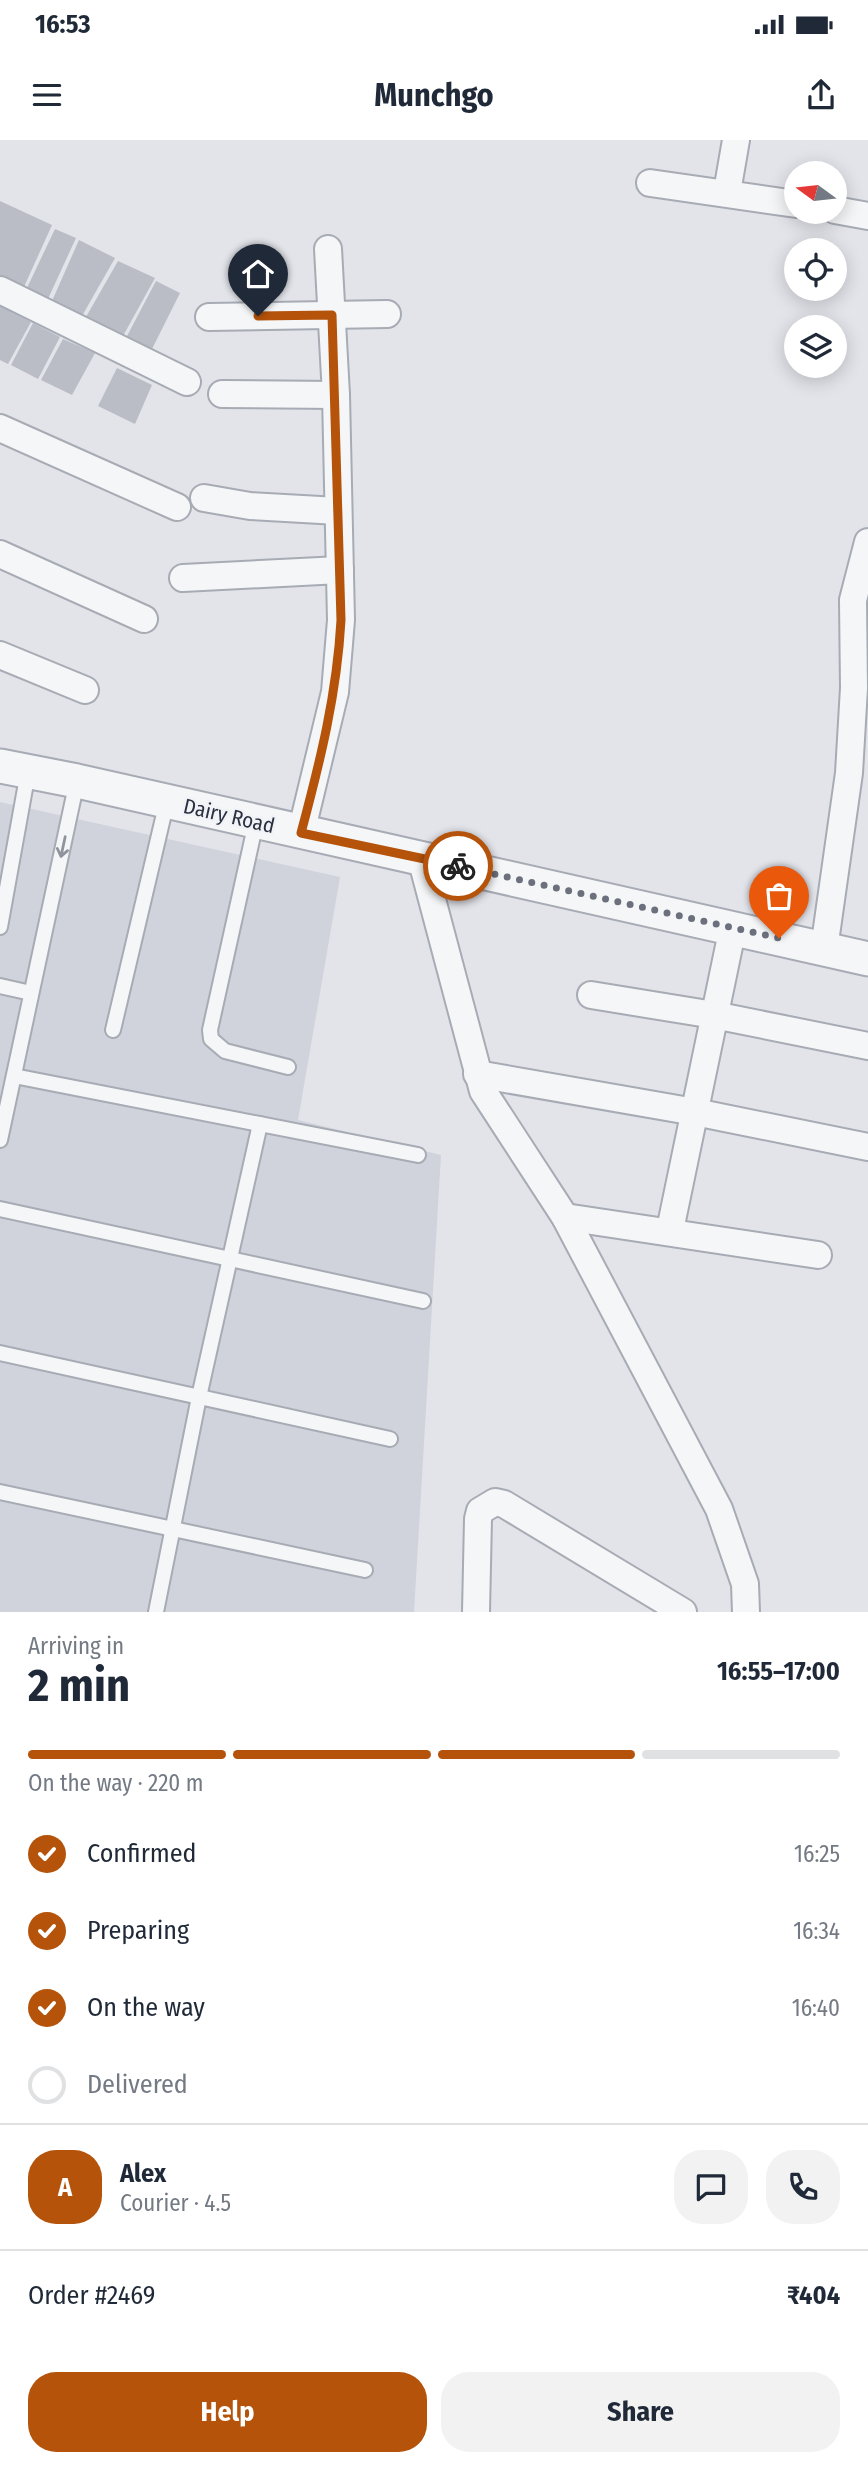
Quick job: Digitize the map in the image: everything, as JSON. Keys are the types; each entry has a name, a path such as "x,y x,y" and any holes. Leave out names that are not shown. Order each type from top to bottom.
{"street":[{"path":"727,192 736,140"},
{"path":"650,183 784,202"},
{"path":"847,212 868,216"},
{"path":"301,833 335,692 341,620 336,394 328,249"},
{"path":"0,290 187,382"},
{"path":"209,317 387,314"},
{"path":"222,394 336,394"},
{"path":"0,428 177,507"},
{"path":"204,498 250,506 338,511"},
{"path":"824,948 856,812 861,690 860,602 868,542"},
{"path":"0,554 144,619"},
{"path":"183,578 340,570"},
{"path":"0,655 85,690"},
{"name":"Dairy Road","path":"14,769 77,780 301,833 868,959"},
{"path":"421,858 477,1074 492,1110 565,1217 719,1509 745,1584 746,1612"},
{"path":"670,1230 733,927"},
{"path":"591,995 868,1046"},
{"path":"477,1074 695,1112 868,1147"},
{"path":"565,1217 670,1230 818,1255"},
{"path":"476,1612 478,1519 481,1511 495,1502 504,1504 682,1612"}],"lane":[{"path":"0,927 14,769"},
{"path":"0,1140 77,780"},
{"path":"113,1030 167,801"},
{"path":"256,822 210,1030 215,1045 225,1051 288,1067"},
{"path":"0,986 31,993"},
{"path":"14,1076 418,1155"},
{"path":"156,1612 199,1397 260,1124"},
{"path":"0,1209 423,1301"},
{"path":"0,1353 390,1439"},
{"path":"0,1492 365,1570"}],"shaded area":[{"path":"0,802 340,877 298,1120 441,1155 414,1612 0,1612"}],"building":[{"path":"0,201 52,225 23,289 0,278"},
{"path":"55,229 76,238 47,301 26,290"},
{"path":"79,240 115,258 82,316 52,301"},
{"path":"118,261 155,278 123,336 86,317"},
{"path":"156,281 180,293 151,351 126,338"},
{"path":"0,306 31,322 8,364 0,360"},
{"path":"33,323 60,337 38,379 11,365"},
{"path":"63,339 95,353 72,395 41,380"},
{"path":"117,368 152,385 135,424 98,406"}],"way so far":[{"path":"458,866 779,938"}],"route":[{"path":"258,316 332,315 341,620 339,660 328,731 301,833 458,866"}]}
